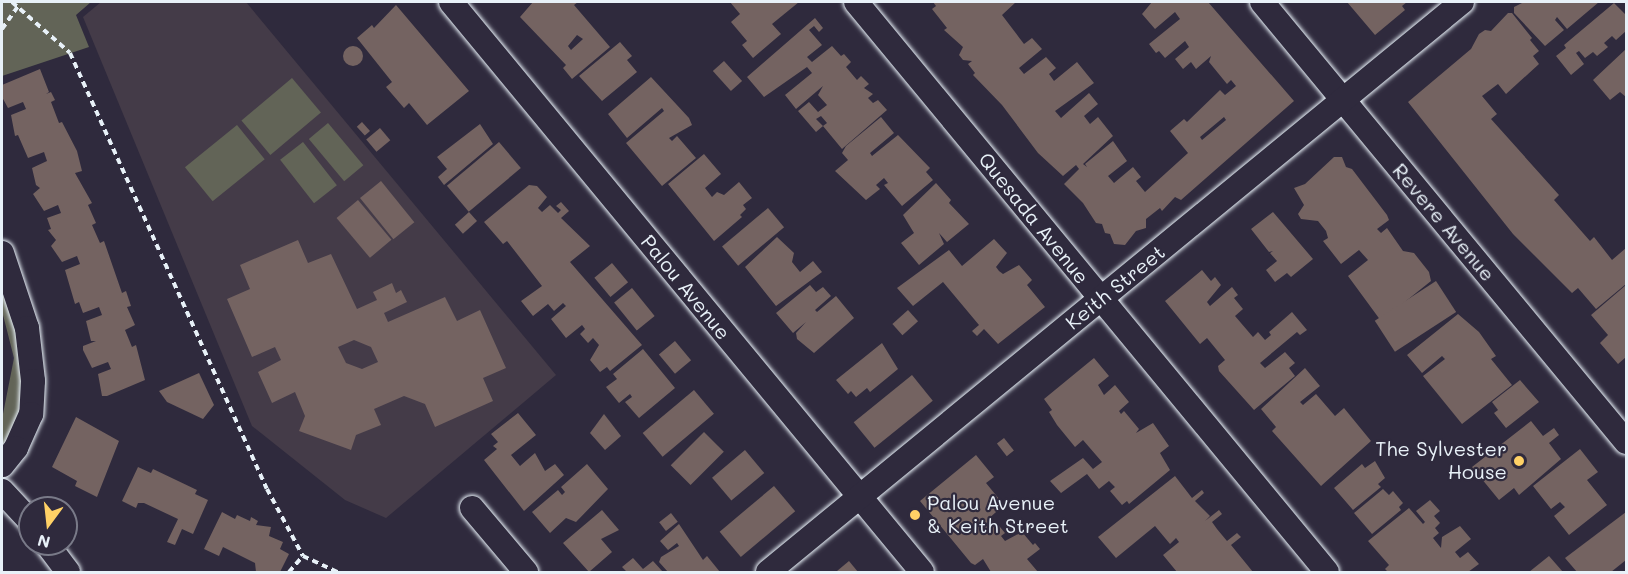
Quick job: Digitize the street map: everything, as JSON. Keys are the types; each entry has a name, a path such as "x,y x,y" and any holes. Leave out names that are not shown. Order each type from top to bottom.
{"street":[{"name":"Palou Avenue","path":"451,2 922,573"},
{"name":"Quesada Avenue","path":"856,2 1327,573"},
{"name":"Revere Avenue","path":"1262,2 1626,442"},
{"name":"Keith Street","path":"768,573 1462,2"},
{"path":"2,253 27,328 33,381 31,414 15,448 2,465"},
{"path":"2,491 18,508"},
{"path":"472,508 526,573"},
{"path":"56,556 68,573"}],"path":[{"path":"12,2 70,53 267,489 303,556 337,573"},
{"path":"2,29 18,6"},
{"path":"289,573 303,556"}],"shaded area":[{"path":"2,2 91,2 76,15 89,47 2,76"},
{"path":"101,2 246,2 556,375 386,518 345,500 252,426 83,17"},
{"path":"292,78 321,112 270,155 241,120"},
{"path":"328,123 363,165 344,181 309,139"},
{"path":"237,125 265,159 213,201 185,167"},
{"path":"303,142 337,185 314,203 280,160"},
{"path":"2,279 22,338 28,396 7,447 2,446 2,419 14,358 2,311"}],"building":[{"path":"533,2 578,2 574,5 610,47 572,79 563,68 566,65 520,17","holes":["577,35 583,39 571,50 568,46"]},
{"path":"730,2 799,2 772,24 781,34 753,58 742,45 747,41 731,22 740,14"},
{"path":"933,2 1016,2 1002,15 1024,44 1032,38 1042,49 1019,68 1024,74 1046,57 1056,68 1049,74 1054,81 1077,62 1094,83 1055,111 1061,118 1089,93 1098,104 1084,116 1090,124 1098,117 1113,136 1083,164 1087,167 1085,164 1113,141 1127,161 1108,176 1114,183 1133,167 1141,177 1136,181 1145,192 1188,153 1170,131 1184,119 1187,122 1220,90 1225,95 1236,86 1231,80 1227,84 1209,62 1211,56 1196,69 1191,62 1183,69 1175,59 1189,47 1185,41 1165,58 1159,51 1156,53 1149,44 1180,19 1175,12 1155,29 1142,14 1152,2 1208,2 1294,101 1181,200 1175,197 1162,211 1160,208 1146,219 1146,228 1136,231 1125,245 1114,244 1110,234 1105,233 1102,224 1096,223 1083,203 1064,184 1079,169 1076,165 1063,176 1038,153 1002,105 973,75 975,73 968,64 972,61 963,60 959,55 963,47 944,30 947,28 932,9 936,6","holes":["1224,117 1226,120 1202,140 1200,137"]},
{"path":"1347,2 1407,2 1402,6 1405,10 1375,35"},
{"path":"1524,2 1599,2 1567,29 1557,17 1555,20 1564,30 1545,46 1514,13 1514,7"},
{"path":"1614,3 1626,15 1626,31 1616,40 1612,36 1604,43 1608,47 1597,56 1593,52 1585,58 1579,51 1576,53 1584,64 1571,75 1556,56 1566,48 1564,45"},
{"path":"396,5 469,91 427,125 409,103 404,108 386,87 392,82 357,38 372,25 374,28"},
{"path":"1508,13 1512,13 1532,38 1530,40 1539,51 1533,56 1539,64 1506,94 1498,84 1482,96 1497,114 1491,119 1559,195 1554,200 1590,241 1594,237 1612,260 1626,248 1626,284 1596,309 1578,288 1572,293 1513,234 1408,102 1471,49 1479,34 1485,30 1491,31"},
{"path":"815,18 823,28 819,32 814,26 809,30 822,45 807,57 812,62 832,46 841,56 844,54 851,62 846,67 857,80 861,76 869,84 864,88 873,94 868,98 873,103 878,100 887,110 842,149 823,126 816,132 798,111 809,102 818,112 827,105 818,95 823,86 796,109 785,95 812,73 807,67 764,97 747,77","holes":["821,116 827,123 823,126 816,119"]},
{"path":"620,42 632,56 627,60 637,72 602,101 579,76"},
{"path":"353,46 360,49 363,56 360,63 353,66 346,63 343,56 346,49"},
{"path":"1626,49 1626,97 1620,92 1610,100 1593,80"},
{"path":"724,61 742,81 731,91 713,71"},
{"path":"40,69 49,92 46,94 51,92 55,100 51,102 59,123 62,122 77,151 82,171 75,173 92,203 88,205 96,223 92,225 100,243 104,241 122,293 126,291 131,306 127,307 135,325 125,330 132,347 136,345 145,380 107,396 102,396 98,374 111,369 108,362 92,368 83,350 83,346 96,341 91,341 86,321 102,315 99,307 83,313 79,302 75,304 65,270 80,264 77,256 62,262 51,246 56,240 48,230 51,229 47,218 61,213 58,205 44,211 33,194 40,188 36,185 32,168 47,161 44,152 28,158 18,135 15,136 11,115 26,109 23,102 8,108 2,97 2,85"},
{"path":"651,77 689,118 692,125 669,138 672,141 677,136 696,158 662,186 626,143 664,111 662,108 627,138 608,114"},
{"path":"881,117 894,133 870,153 872,156 898,135 930,168 926,172 933,180 902,206 884,185 888,183 884,178 876,185 880,189 866,200 835,171 848,160 842,153 846,146"},
{"path":"362,122 370,131 365,136 357,127"},
{"path":"480,124 493,144 444,185 438,177 447,169 437,157"},
{"path":"380,128 390,140 376,152 366,140"},
{"path":"499,142 521,168 469,212 447,186"},
{"path":"704,154 721,174 705,188 712,197 717,192 724,195 739,182 752,198 743,205 746,209 740,215 742,217 714,241 668,184"},
{"path":"1334,157 1342,157 1346,167 1352,169 1387,215 1389,220 1377,229 1381,233 1387,228 1403,251 1414,253 1429,272 1431,281 1381,321 1348,276 1368,260 1359,250 1341,264 1323,241 1328,238 1326,231 1318,221 1301,219 1298,214 1304,205 1294,188 1305,184"},
{"path":"381,181 414,222 393,239 360,198"},
{"path":"936,183 951,200 949,203 969,224 947,242 939,233 944,244 919,265 901,243 914,233 903,215"},
{"path":"529,185 537,186 547,197 538,208 542,212 550,205 558,213 561,210 556,206 561,202 569,211 561,218 590,246 570,262 642,345 610,371 607,367 600,372 590,360 599,345 593,338 588,343 580,334 585,329 582,325 566,338 551,319 566,306 563,303 554,311 548,304 533,316 521,301 542,286 507,241 503,244 484,222"},
{"path":"358,200 391,240 370,258 337,218"},
{"path":"768,208 784,227 738,266 722,247"},
{"path":"469,212 477,221 463,234 455,225"},
{"path":"1273,212 1313,259 1291,277 1287,273 1275,282 1266,270 1277,261 1270,253 1273,251 1269,252 1251,229"},
{"path":"777,237 794,253 792,262 800,272 813,261 822,272 776,306 745,267"},
{"path":"994,239 1007,253 996,267 999,271 1003,274 1019,265 1032,280 1027,285 1045,307 998,344 984,329 977,336 972,331 979,325 943,282 913,306 897,288 949,250 962,266"},
{"path":"298,240 308,263 331,254 357,309 377,300 373,292 392,283 396,293 401,290 407,302 384,313 388,322 445,297 457,321 480,310 506,368 483,378 493,401 435,427 425,404 404,396 374,409 381,425 356,435 351,450 299,431 305,416 295,392 272,403 258,372 281,360 275,347 252,357 227,299 250,289 240,265","holes":["354,340 371,347 378,362 362,369 346,363 338,347"]},
{"path":"612,263 628,282 610,297 594,278"},
{"path":"1202,270 1211,281 1215,277 1221,285 1207,302 1210,306 1232,287 1238,295 1234,298 1243,309 1235,316 1253,337 1258,332 1265,340 1271,335 1269,332 1292,312 1307,330 1300,335 1297,332 1260,363 1265,368 1285,352 1295,363 1289,368 1295,376 1254,410 1219,371 1218,366 1225,360 1207,338 1200,344 1165,301"},
{"path":"1436,281 1456,312 1395,352 1375,321"},
{"path":"810,285 816,292 823,287 831,296 815,310 817,312 836,296 854,318 814,353 797,339 796,333 806,322 793,333 776,313"},
{"path":"1626,285 1626,357 1618,364 1600,343 1608,335 1591,315"},
{"path":"632,288 655,316 637,330 614,302"},
{"path":"908,310 918,321 902,335 892,324"},
{"path":"1458,314 1479,332 1496,356 1491,359 1512,385 1462,424 1423,376 1445,359 1442,356 1422,373 1407,355"},
{"path":"675,341 691,360 675,374 659,354"},
{"path":"882,343 898,369 870,392 867,388 856,397 851,391 848,394 836,380"},
{"path":"643,349 675,388 639,418 625,402 632,397 630,394 619,403 606,387 617,379 613,374"},
{"path":"1094,358 1109,376 1098,385 1104,395 1115,385 1129,402 1119,411 1121,414 1124,411 1139,429 1136,433 1153,423 1169,446 1160,453 1170,470 1129,504 1127,501 1122,505 1110,491 1115,487 1109,481 1099,489 1087,474 1061,493 1050,481 1083,458 1093,469 1102,462 1083,440 1075,447 1057,425 1049,412 1052,410 1044,399"},
{"path":"1305,368 1320,386 1300,402 1303,405 1316,394 1335,416 1344,408 1371,441 1321,486 1272,431 1276,427 1261,409"},
{"path":"199,373 214,405 203,419 167,402 159,391"},
{"path":"912,375 933,401 874,448 854,422"},
{"path":"1520,380 1539,402 1506,428 1494,413 1498,410 1492,402"},
{"path":"694,390 714,414 663,457 643,433"},
{"path":"518,413 536,435 511,455 520,466 535,453 545,471 555,464 564,475 524,511 484,460 497,449 493,446 498,442 491,434"},
{"path":"604,414 621,436 605,450 590,433"},
{"path":"76,417 119,441 97,497 75,486 77,481 52,467"},
{"name":"The Sylvester House","path":"1531,421 1543,436 1554,428 1559,435 1549,443 1561,459 1519,495 1514,488 1499,500 1472,467"},
{"path":"704,432 724,452 691,485 671,465"},
{"path":"1004,438 1014,451 1007,456 997,444"},
{"path":"1580,449 1598,472 1587,480 1607,505 1569,535 1554,516 1565,507 1560,502 1551,509 1533,486"},
{"path":"745,450 764,473 731,501 712,478"},
{"path":"976,455 994,477 986,483 1004,505 987,520 991,524 995,521 1005,533 1001,536 1005,541 1022,532 1033,545 1035,543 1040,549 1027,559 1038,572 991,572 983,559 975,565 971,563 920,501"},
{"path":"1375,461 1385,478 1378,484 1381,487 1353,510 1334,488 1362,464 1365,468"},
{"path":"587,464 608,489 576,522 566,518 550,533 532,512 558,490 562,495 565,492 561,487"},
{"path":"138,467 151,473 153,469 197,490 195,494 208,500 193,534 182,529 175,545 167,542 178,519 144,503 138,503 136,508 122,501"},
{"path":"1175,476 1192,498 1202,490 1204,493 1195,501 1210,516 1205,521 1219,510 1222,514 1212,522 1217,529 1227,541 1237,533 1241,537 1231,545 1253,572 1177,572 1163,555 1179,542 1176,538 1170,544 1155,526 1116,558 1098,537"},
{"path":"774,486 795,511 741,557 720,532"},
{"path":"1383,489 1389,495 1393,491 1403,503 1399,507 1401,510 1372,534 1354,513"},
{"path":"1430,500 1440,511 1434,516 1440,523 1435,528 1439,533 1433,538 1441,548 1442,537 1460,526 1471,539 1455,552 1460,558 1468,552 1479,564 1468,572 1388,572 1385,569 1389,565 1368,541 1409,508 1423,524 1425,522 1416,511"},
{"path":"602,510 619,530 601,539 612,552 589,572 563,543"},
{"path":"222,512 235,519 237,515 250,521 251,517 258,521 256,525 271,527 269,536 283,542 280,549 289,554 280,572 256,572 255,563 223,547 219,556 204,549"},
{"path":"1626,512 1626,560 1611,572 1577,572 1565,558"},
{"path":"671,513 678,522 666,531 659,522"},
{"path":"679,524 703,560 707,556 720,572 668,572 659,562 661,557 679,546 677,543 668,550 660,541"},
{"path":"1549,556 1563,572 1529,572"},
{"path":"633,558 643,569 653,561 663,572 627,572 622,567"},
{"path":"849,561 858,572 837,571"}],"place":[{"name":"The Sylvester House","path":"1519,461"},
{"name":"Palou Avenue & Keith Street","path":"915,515"}]}
